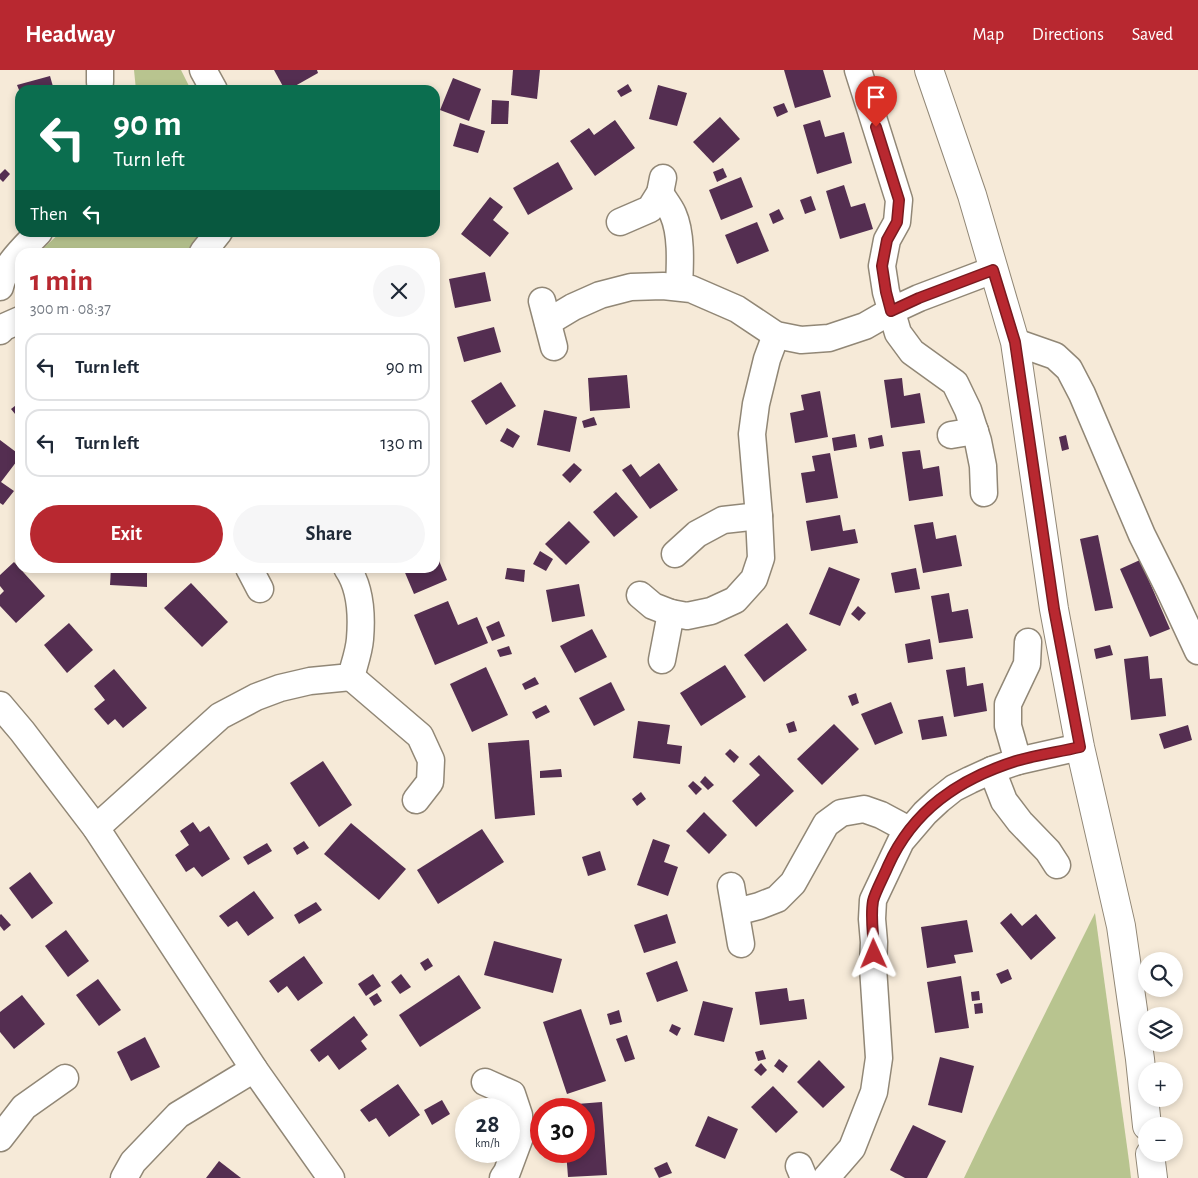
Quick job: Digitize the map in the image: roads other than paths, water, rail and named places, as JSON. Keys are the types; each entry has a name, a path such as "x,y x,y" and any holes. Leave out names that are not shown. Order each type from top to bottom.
{"street":[{"path":"203,70 211,85"},
{"path":"929,70 972,195 1015,342 1054,609 1080,747 1121,926 1140,1059 1146,1117"},
{"path":"856,86 899,200 897,222 887,240 882,266 891,311 898,333 912,352 955,383 968,410 963,433 978,442 983,466 984,493"},
{"path":"620,222 650,210 662,185 673,214 679,240 679,287"},
{"path":"24,248 34,237"},
{"path":"206,248 215,237"},
{"path":"0,287 2,277 15,258"},
{"path":"554,347 545,311 573,306 600,295 631,287 663,286 691,289 737,309 776,335 801,340 829,338 866,326 891,311 919,298 993,270"},
{"path":"640,595 653,606 671,613 687,616 711,611 735,600 754,579 761,558 752,434 756,404 767,359 776,335"},
{"path":"1015,342 1055,356 1070,369 1142,534 1198,651"},
{"path":"688,553 697,534 723,520 759,516"},
{"path":"349,573 357,589 361,607 360,641 351,677"},
{"path":"662,660 671,613"},
{"path":"1018,760 1008,726 1008,704 1027,664 1028,642"},
{"path":"96,828 220,716 256,697 280,688 310,681 351,677 420,736 431,760 430,782 416,800"},
{"path":"0,705 96,828 254,1069 331,1178"},
{"path":"826,1178 852,1148 874,1092 879,1058 873,967 873,900 901,841 925,813 954,788 1018,760 1080,747"},
{"path":"992,770 1004,801 1020,822 1048,850 1057,864"},
{"path":"736,912 778,899 793,882 826,824 841,813 864,809 881,814 909,830"},
{"path":"731,886 741,944"},
{"path":"124,1178 133,1162 178,1115 254,1069"},
{"path":"0,1138 24,1107 65,1078"},
{"path":"485,1082 512,1094 520,1115 520,1137 503,1178"},
{"path":"1151,1162 1153,1178"}]}
